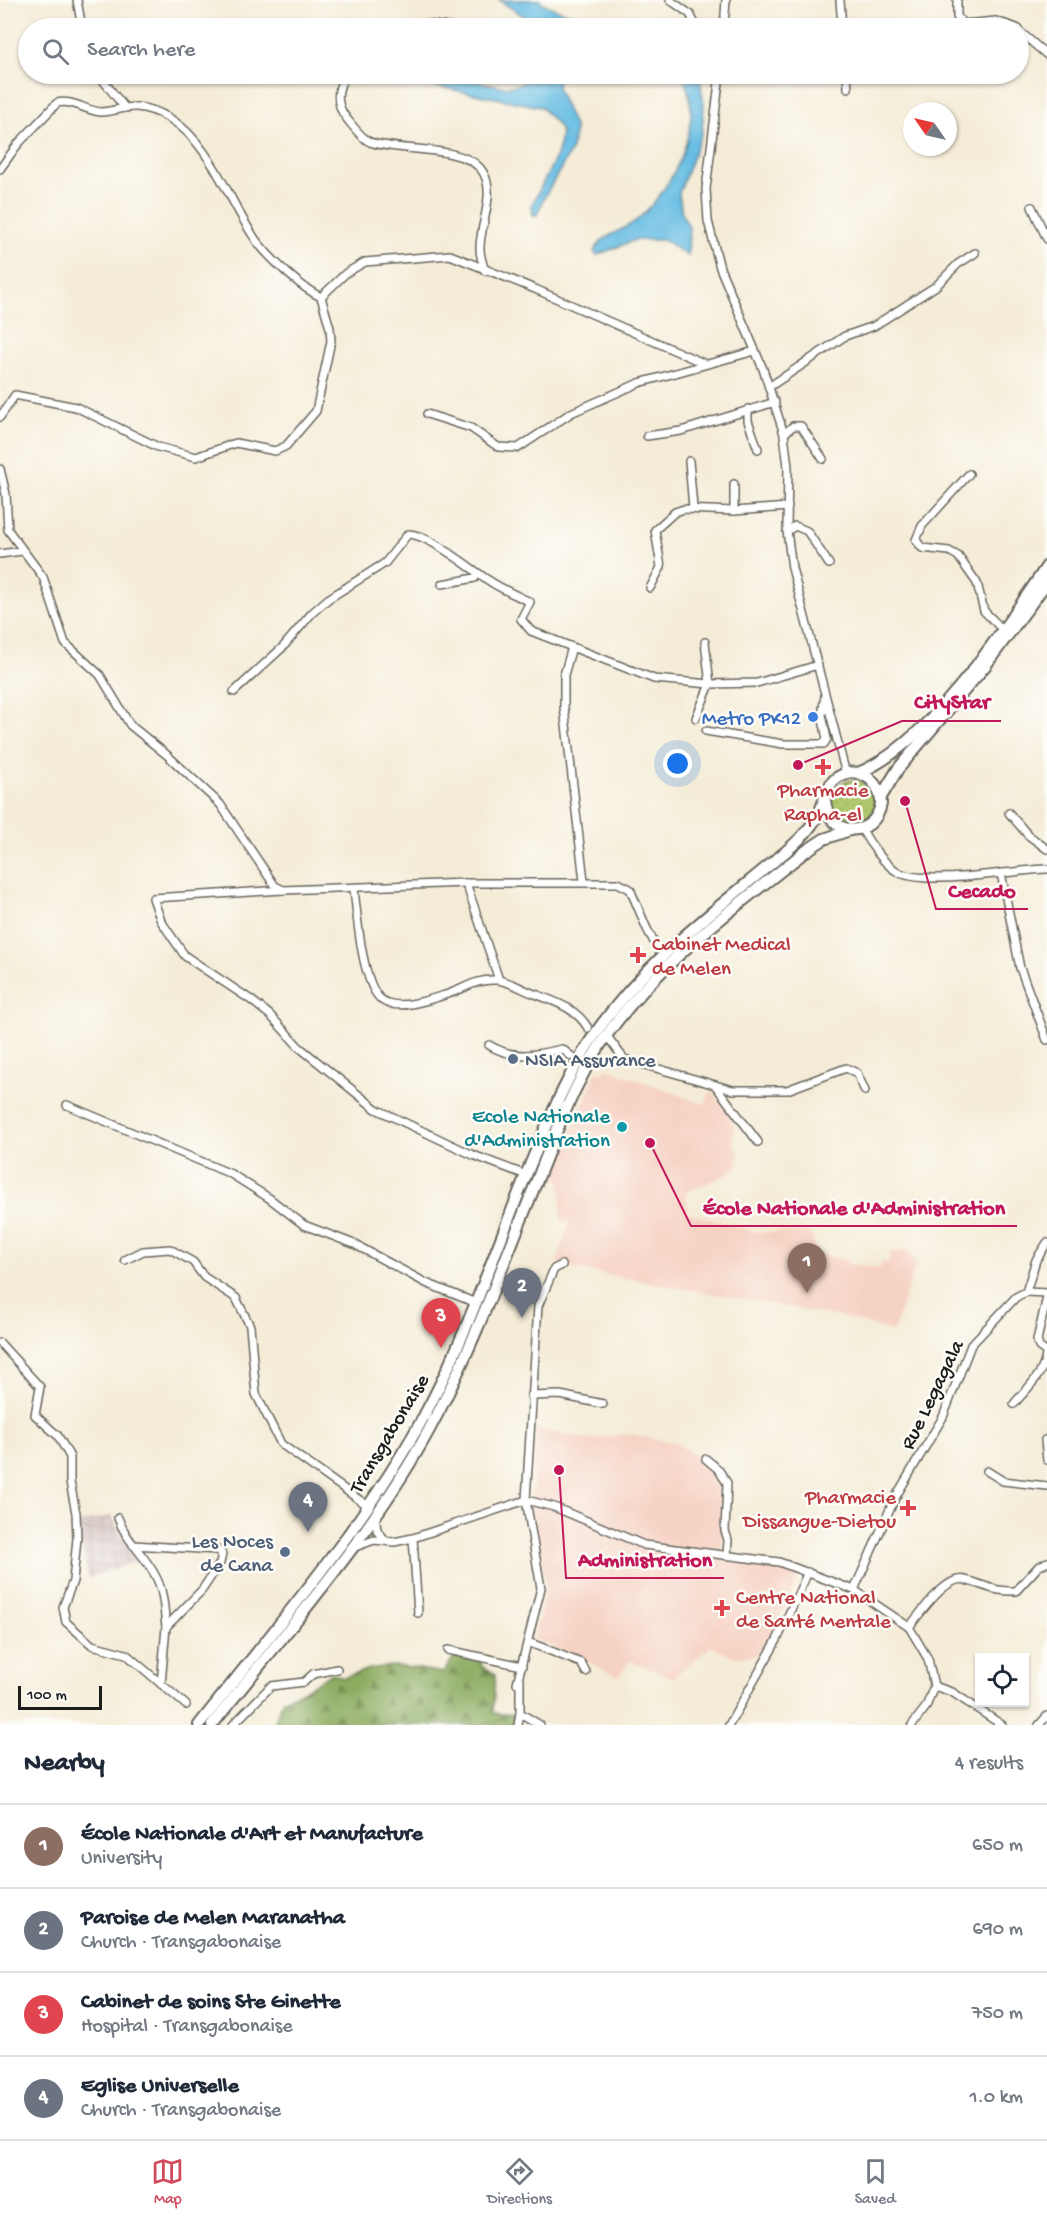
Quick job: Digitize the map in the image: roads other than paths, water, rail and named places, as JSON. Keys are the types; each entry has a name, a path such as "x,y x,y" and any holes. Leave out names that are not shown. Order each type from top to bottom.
{"highway":[{"path":"1047,566 960,684 907,742 883,761 858,773 846,774 831,783 825,800 829,817 842,828 856,829 877,816 881,797 903,763 985,666 1047,582"},
{"path":"858,773 871,779 881,797"},
{"name":"Transgabonaise","path":"212,1725 346,1554 428,1409 476,1303 526,1175 567,1082 589,1042 614,1008 671,949 798,842 812,825 825,800"},
{"name":"Transgabonaise","path":"199,1725 417,1450 451,1388 570,1098 622,1014 666,968 806,851 824,839 856,829"}],"street":[{"path":"77,0 80,18"},
{"path":"670,0 690,14 692,18"},
{"path":"724,18 726,0"},
{"path":"840,0 841,18"},
{"path":"957,0 958,18"},
{"path":"1029,39 1047,55"},
{"path":"106,84 125,108"},
{"path":"340,84 337,96 339,109 368,141 457,156 480,168 486,178 487,189 479,250 485,272"},
{"path":"848,84 849,88"},
{"path":"719,85 705,204 720,268 775,402 784,434 788,467 788,531 792,568 846,774"},
{"path":"0,169 18,144 57,103 63,101 99,112 137,107 156,113 180,125 211,163 258,242 303,287 321,297 330,328 331,341 316,411 286,446 275,451 236,443 196,456 158,447 76,407 26,396 15,395 0,417"},
{"path":"1032,207 1047,239"},
{"path":"769,387 845,336 874,327 936,286 958,264 975,253"},
{"path":"321,297 346,273 365,262 450,255 485,272 535,289 703,363"},
{"path":"427,414 471,428 498,447 518,448 571,412 639,383 703,363 755,351"},
{"path":"647,436 681,430 775,402"},
{"path":"748,409 748,421 758,449"},
{"path":"784,434 793,426 801,426 823,459"},
{"path":"689,461 693,508"},
{"path":"0,469 6,494 8,530 47,586 65,643 100,675 130,726 167,755 220,804 269,879 283,890"},
{"path":"969,474 922,526 916,540 922,548 948,551 958,556 977,583 984,611 1002,629"},
{"path":"734,484 734,511"},
{"path":"650,588 661,567 655,530 675,512 693,508 734,511 788,507"},
{"path":"788,531 795,526 807,531 829,564"},
{"path":"234,692 283,647 312,613 328,599 385,563 408,534 417,535 447,551 478,573 530,602 521,619 531,631 654,679 710,684 774,680 818,665"},
{"path":"0,554 22,550"},
{"path":"442,584 476,578 478,573"},
{"path":"696,718 710,684 705,642"},
{"path":"572,647 564,675 564,707 584,881"},
{"path":"706,731 783,744 824,744 827,739 822,716 825,692"},
{"path":"1009,813 1028,835 1047,849"},
{"path":"856,829 892,868 911,876 1047,869"},
{"path":"1001,873 1020,968 1047,1040"},
{"path":"526,1175 472,1155 376,1109 299,1047 261,1007 185,956 161,921 153,898 466,883 555,884 584,881 618,884 630,889 658,949"},
{"path":"466,883 500,980"},
{"path":"354,889 371,986 384,1002 399,1005 427,1000 451,993 471,983 500,980 564,1005 581,1017 588,1028"},
{"path":"607,1036 624,1059 715,1085 750,1091 787,1090 842,1068 851,1068 857,1073 865,1091"},
{"path":"489,1045 501,1052 511,1054 532,1056 562,1049 571,1056"},
{"path":"715,1085 758,1142"},
{"path":"67,1105 231,1174 260,1192 304,1225 354,1244 426,1283 476,1303"},
{"path":"1014,1404 1036,1377 1046,1360 1046,1352 1039,1347 1037,1341 1047,1295 1026,1292 1036,1260 1047,1243"},
{"path":"125,1260 143,1251 170,1250 193,1262 204,1276 236,1298 250,1326 256,1394 274,1433 281,1444 371,1510 377,1530 387,1541"},
{"path":"518,1725 522,1698 518,1681 541,1588 526,1500 538,1306 554,1269 562,1266"},
{"name":"Rue Legagala","path":"854,1590 895,1498 943,1417 971,1345 1016,1297 1026,1292"},
{"path":"0,1343 40,1387 36,1415 58,1436 70,1457 70,1482 76,1513 77,1538 74,1573 63,1607 63,1616 73,1629 92,1645 126,1654 186,1705"},
{"path":"531,1396 560,1395 603,1404"},
{"path":"1045,1440 1047,1460"},
{"path":"706,1459 718,1469 728,1483 725,1531 728,1540 727,1556"},
{"path":"987,1471 1003,1481 1047,1486"},
{"path":"346,1554 366,1541 414,1538 526,1500 554,1507 644,1545 765,1559 808,1572 854,1590 909,1627 928,1659 934,1686 926,1707 912,1725"},
{"path":"118,1518 133,1545 155,1574 161,1589 166,1627 161,1684"},
{"path":"414,1538 417,1614"},
{"path":"133,1545 178,1550 211,1549 218,1550 222,1554 220,1563 202,1590 166,1627"},
{"path":"909,1627 951,1581 963,1579 992,1591 1016,1591 1034,1570 1047,1562"},
{"path":"729,1725 777,1640 808,1572"},
{"path":"528,1642 581,1663 586,1672"},
{"path":"448,1650 522,1666"},
{"path":"234,1724 271,1686 304,1682 313,1674 337,1669"},
{"path":"934,1686 952,1692 1002,1725"},
{"path":"520,1713 540,1725"},
{"path":"1039,1725 1047,1716"}],"water":[{"path":"499,0 539,0 558,10 587,18 527,18"},
{"path":"423,84 514,86 557,84 575,128 572,149 545,196 537,215 533,215 532,205 558,153 561,133 559,127 541,107"},
{"path":"685,84 701,84 704,105 702,132 679,193 682,214 689,227 688,256 664,240 635,240 597,255 594,252 597,246 607,237 638,219 664,189 675,171 689,132 691,112"}],"place":[{"name":"Metro PK12","path":"813,717"},
{"name":"CityStar","path":"798,765"},
{"name":"Pharmacie Rapha-el","path":"823,767"},
{"name":"Cecado","path":"905,801"},
{"name":"Cabinet Medical de Melen","path":"638,955"},
{"name":"NSIA Assurance","path":"513,1059"},
{"name":"Ecole Nationale d'Administration","path":"622,1127"},
{"name":"École Nationale d'Administration","path":"650,1143"},
{"name":"École Nationale d'Art et Manufacture","path":"807,1293"},
{"name":"Paroise de Melen Maranatha","path":"522,1318"},
{"name":"Cabinet de soins Ste Ginette","path":"441,1348"},
{"name":"Administration","path":"559,1470"},
{"name":"Pharmacie Dissangue-Dietou","path":"908,1508"},
{"name":"Eglise Universelle","path":"308,1532"},
{"name":"Les Noces de Cana","path":"285,1552"},
{"name":"Centre National de Santé Mentale","path":"722,1608"}]}
